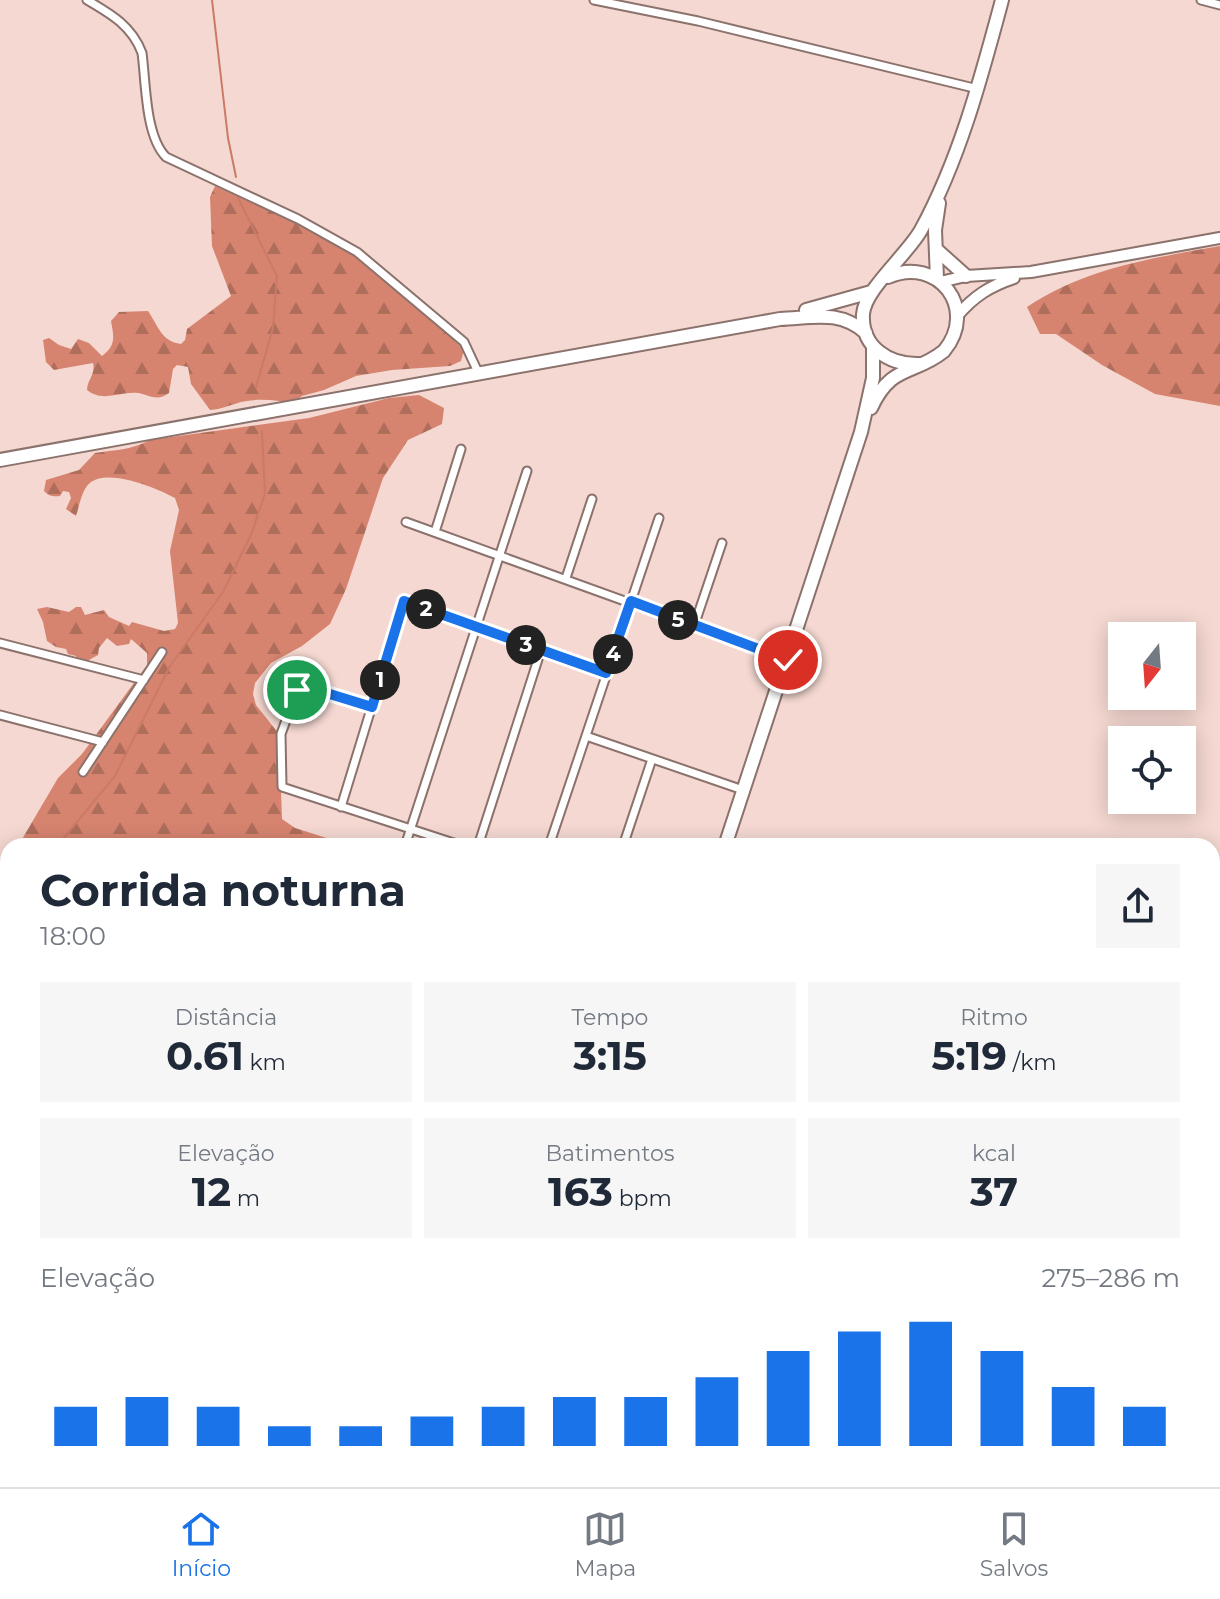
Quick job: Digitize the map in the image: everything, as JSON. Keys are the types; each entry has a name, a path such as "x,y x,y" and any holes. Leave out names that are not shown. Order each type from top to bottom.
{"highway":[{"path":"866,333 864,307 871,292 913,243 941,192 978,89 1002,0"},
{"path":"939,281 935,230 941,192"},
{"path":"937,250 966,276"},
{"path":"861,432 884,386 901,372 937,357 950,344 957,326 952,295 939,281 911,271 885,278"},
{"path":"0,460 780,319 871,292"},
{"path":"728,838 861,432 873,378 873,347 866,333 855,323 838,316 780,319"},
{"path":"873,347 894,362 919,364"}],"main road":[{"path":"939,281 1031,272 1220,238"},
{"path":"957,316 985,289 1031,272"}],"street":[{"path":"87,0 119,19 138,42 151,127 156,144 166,157 298,219 357,252 464,342 478,372"},
{"path":"594,0 698,21 978,89"},
{"path":"1201,0 1220,5"},
{"path":"435,532 461,449"},
{"path":"407,838 527,471"},
{"path":"566,578 592,499"},
{"path":"552,838 659,518"},
{"path":"406,522 788,660"},
{"path":"694,626 722,543"},
{"path":"341,807 404,601 606,673"},
{"path":"0,643 144,680"},
{"path":"481,838 541,650"},
{"path":"83,772 162,652"},
{"path":"372,707 307,687 297,690 281,734 281,783 285,790 438,838"},
{"path":"0,715 103,742"},
{"path":"586,736 743,790"},
{"path":"626,838 652,759"}],"green space":[{"path":"215,186 294,220 347,249 430,315 464,350 461,361 450,366 356,376 302,396 293,403 254,400 210,410 191,384 188,367 177,365 173,369 169,393 157,397 138,393 93,394 87,390 93,363 54,370 46,362 43,340 49,338 71,349 78,339 89,343 102,356 112,345 111,321 119,312 148,311 169,340 181,344 187,329 231,296 212,246 210,197"},
{"path":"1220,246 1220,406 1155,394 1102,365 1056,334 1040,334 1027,307 1072,283 1120,266"},
{"path":"419,395 444,408 442,424 408,440 383,478 346,589 330,624 302,646 271,663 255,683 253,694 256,705 279,734 282,819 295,828 327,838 23,838 58,778 82,754 147,665 147,653 131,639 129,644 117,646 107,638 98,655 87,661 77,660 66,649 47,641 37,609 47,607 69,612 81,607 85,615 104,610 109,617 129,626 132,622 164,631 175,629 178,623 170,551 179,510 175,498 130,480 94,480 87,486 76,516 66,509 71,498 69,492 63,491 60,496 49,495 44,491 46,480 79,470 95,453 130,448 150,440 309,418 389,398"}],"waterway":[{"path":"212,0 228,138 236,177"},
{"path":"238,198 277,276 273,328 256,387"},
{"path":"64,838 115,776 170,666 223,592 251,535 265,493 262,431"}],"route":[{"path":"297,690 307,687 372,707 404,601 606,673 631,601 788,660"}]}
